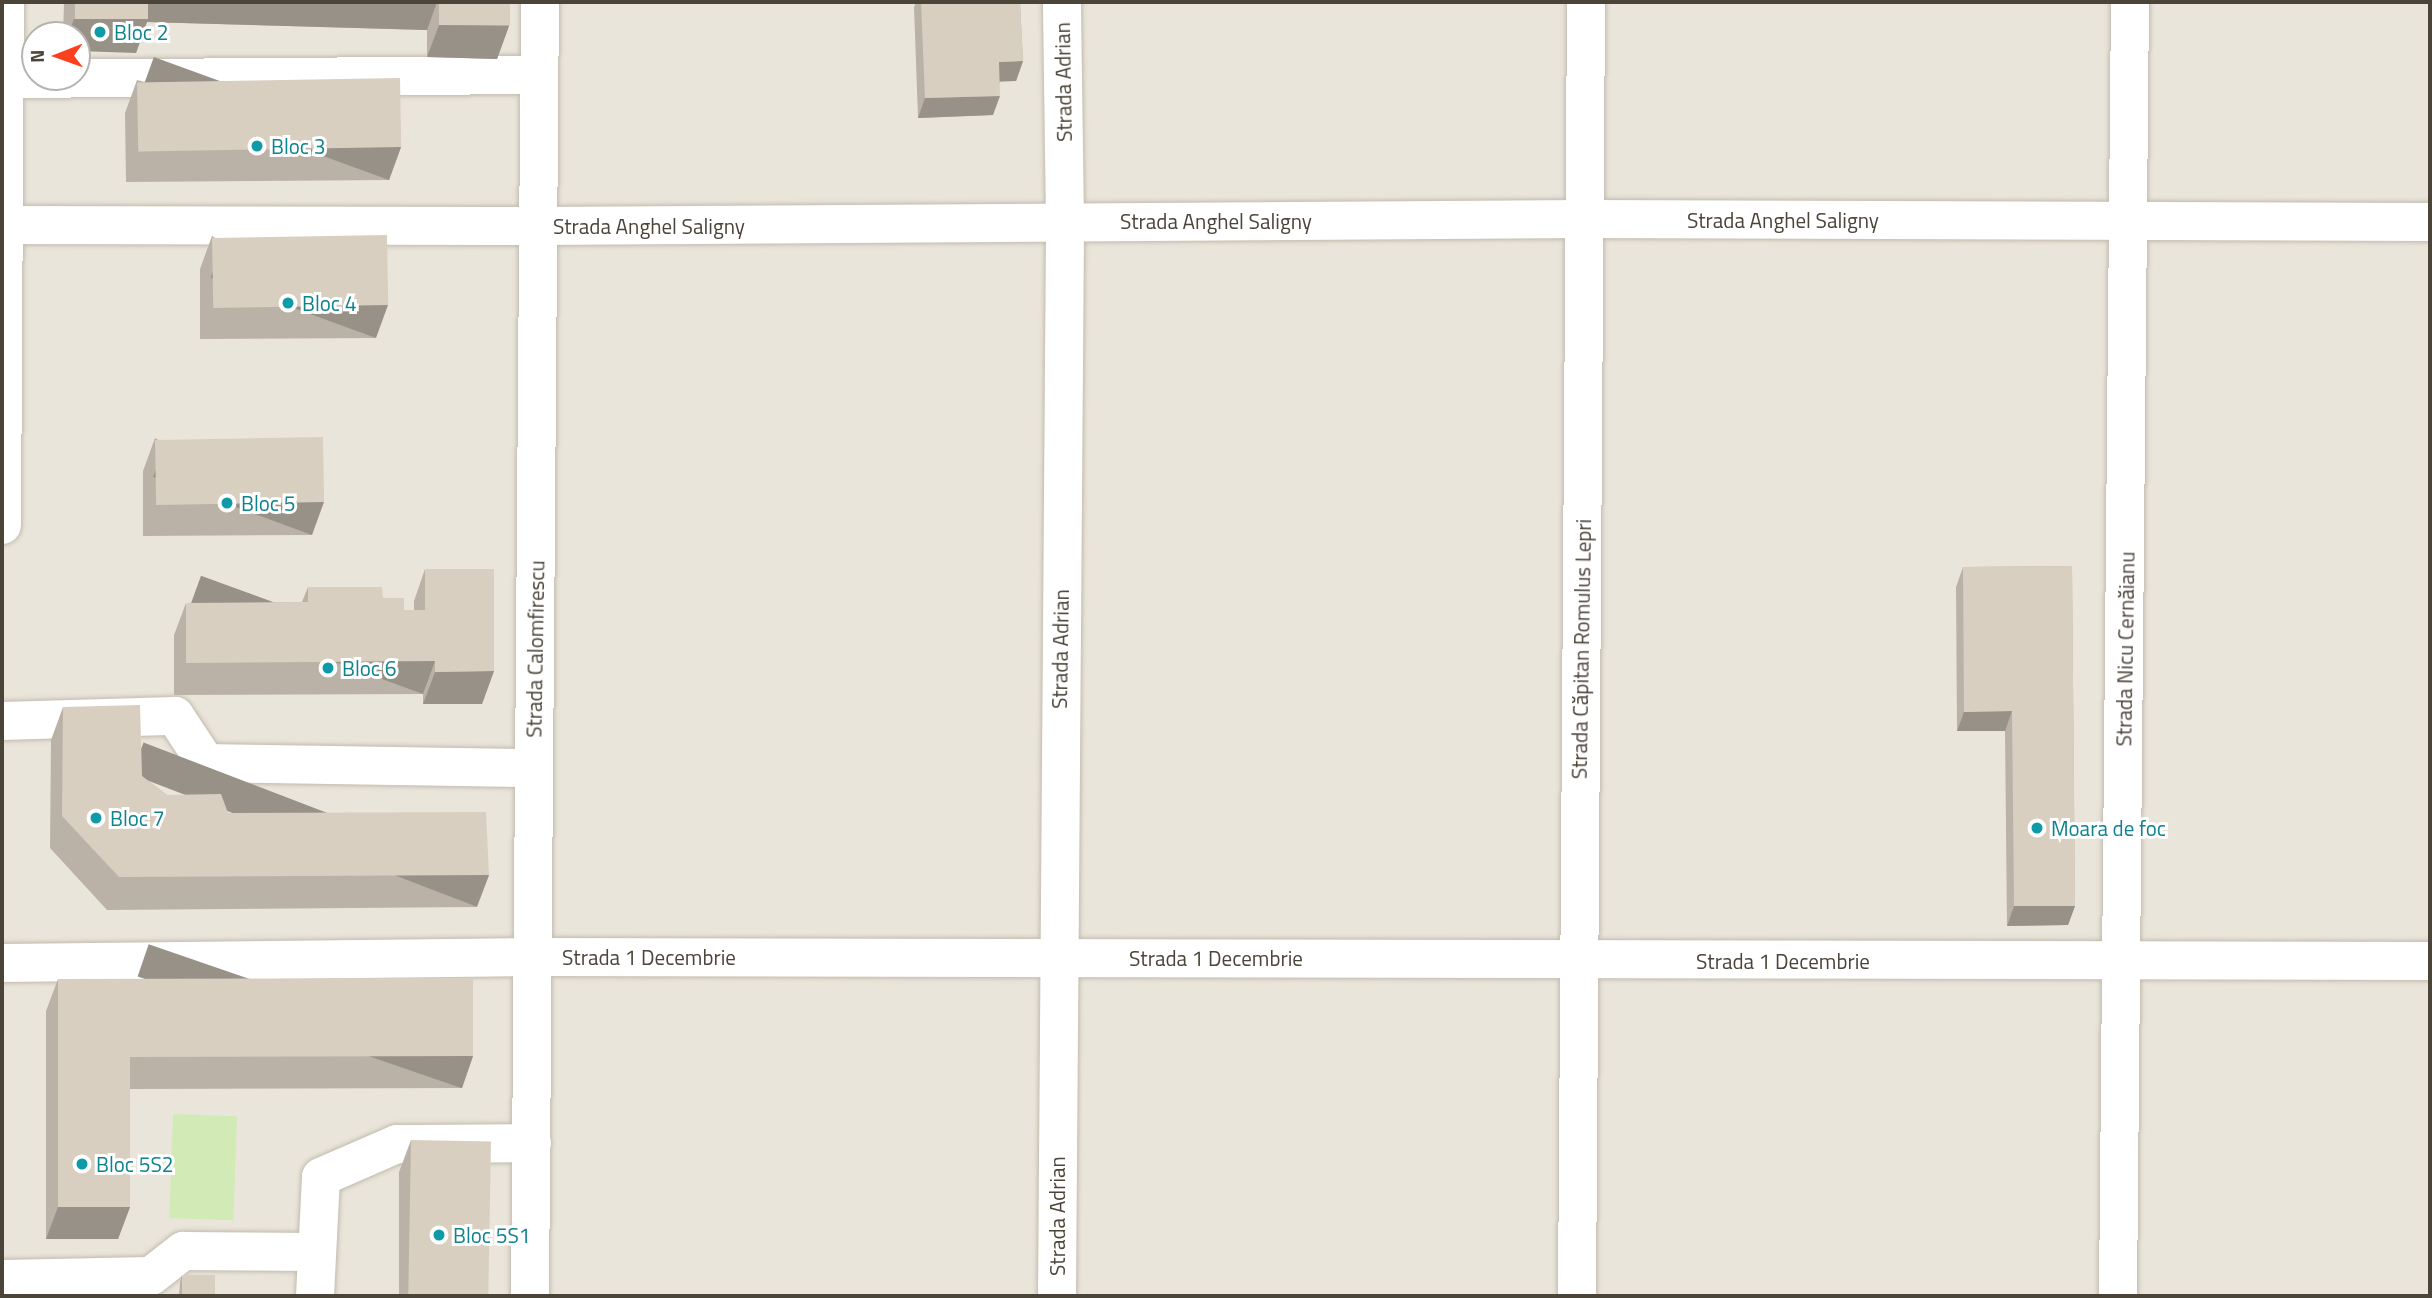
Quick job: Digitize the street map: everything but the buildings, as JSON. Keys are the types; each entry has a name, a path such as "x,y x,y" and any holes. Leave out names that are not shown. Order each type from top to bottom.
{"street":[{"path":"2,525 5,2"},
{"name":"Strada Calomfirescu","path":"530,1296 540,2"},
{"name":"Strada Adrian","path":"1057,1296 1057,958 1065,222 1062,2"},
{"name":"Strada Căpitan Romulus Lepri","path":"1577,1296 1586,2"},
{"name":"Strada Nicu Cernăianu","path":"2118,1296 2130,2"},
{"path":"5,79 540,75"},
{"name":"Strada Anghel Saligny","path":"3,225 539,226 1586,219 2430,222"},
{"path":"2,721 175,716 206,763 534,768"},
{"name":"Strada 1 Decembrie","path":"2,963 533,957 2430,961"},
{"path":"315,1296 321,1177 397,1144 532,1143"},
{"path":"2,1279 151,1276 183,1251 316,1252"}],"shaded area":[{"path":"2,2 2430,2 2430,1296 2,1296"}],"green space":[{"path":"173,1114 237,1116 233,1220 169,1218"}],"place":[{"name":"Bloc 2","path":"100,32"},
{"name":"Bloc 3","path":"257,146"},
{"name":"Bloc 4","path":"288,303"},
{"name":"Bloc 5","path":"227,503"},
{"name":"Bloc 6","path":"328,668"},
{"name":"Bloc 7","path":"96,818"},
{"name":"Moara de foc","path":"2037,828"},
{"name":"Bloc 5S2","path":"82,1164"},
{"name":"Bloc 5S1","path":"439,1235"}]}
